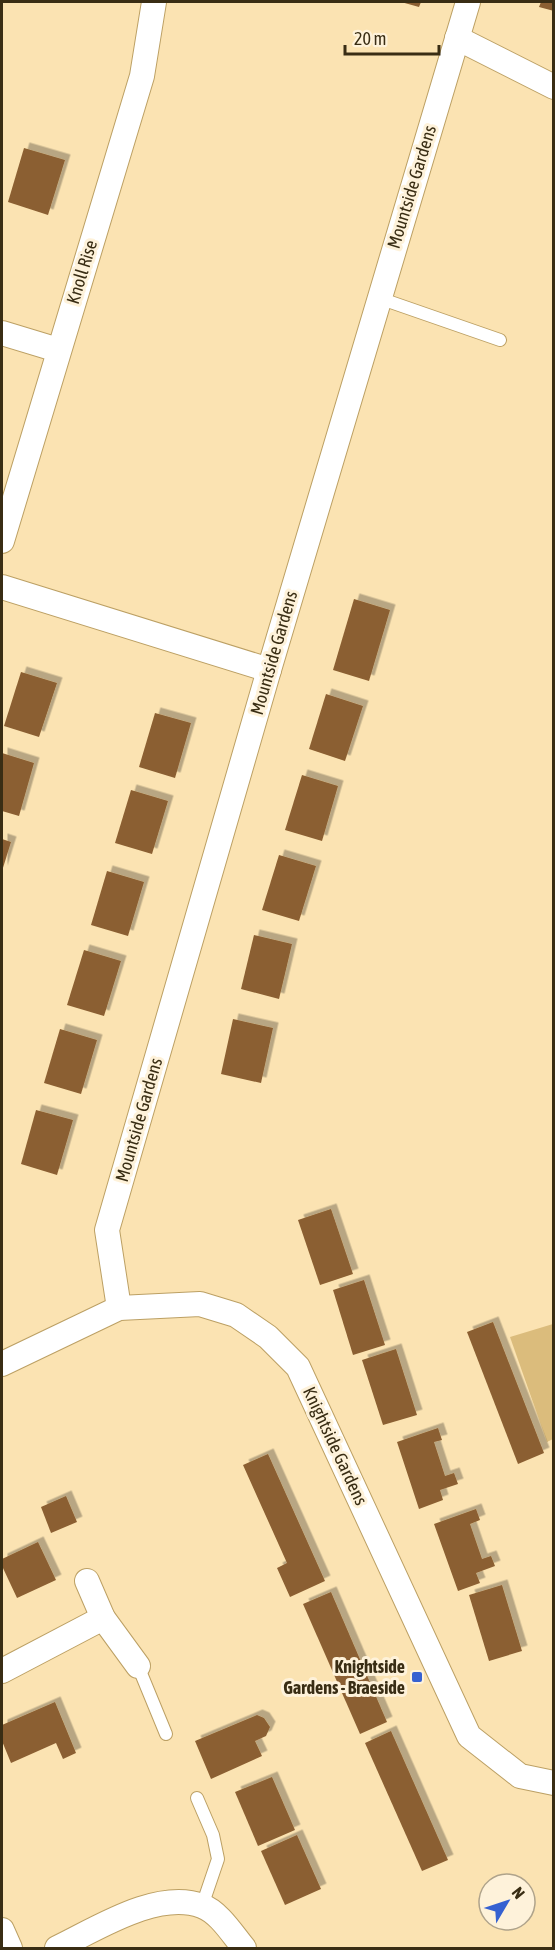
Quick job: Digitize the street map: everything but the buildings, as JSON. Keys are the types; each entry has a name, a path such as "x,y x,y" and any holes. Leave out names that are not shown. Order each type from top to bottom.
{"street":[{"name":"Knoll Rise","path":"2,541 142,76 154,2"},
{"name":"Mountside Gardens","path":"119,1308 107,1230 269,670 468,2"},
{"path":"457,38 554,87"},
{"path":"2,333 58,350"},
{"path":"2,587 269,670"},
{"name":"Knightside Gardens","path":"2,1364 119,1308 200,1304 236,1315 268,1337 298,1367 469,1736 520,1776 554,1783"},
{"path":"87,1581 103,1618 138,1666"},
{"path":"2,1671 103,1618"},
{"path":"57,1948 135,1910 174,1903 202,1906 220,1920 244,1948"},
{"path":"2,1930 10,1948"}],"lane":[{"path":"379,298 500,340"},
{"path":"138,1666 166,1734"},
{"path":"197,1798 213,1835 218,1859 202,1906"}],"shaded area":[{"path":"553,1324 553,1439 547,1442 510,1337"}],"place":[{"name":"Knightside Gardens - Braeside","path":"417,1677"}]}
